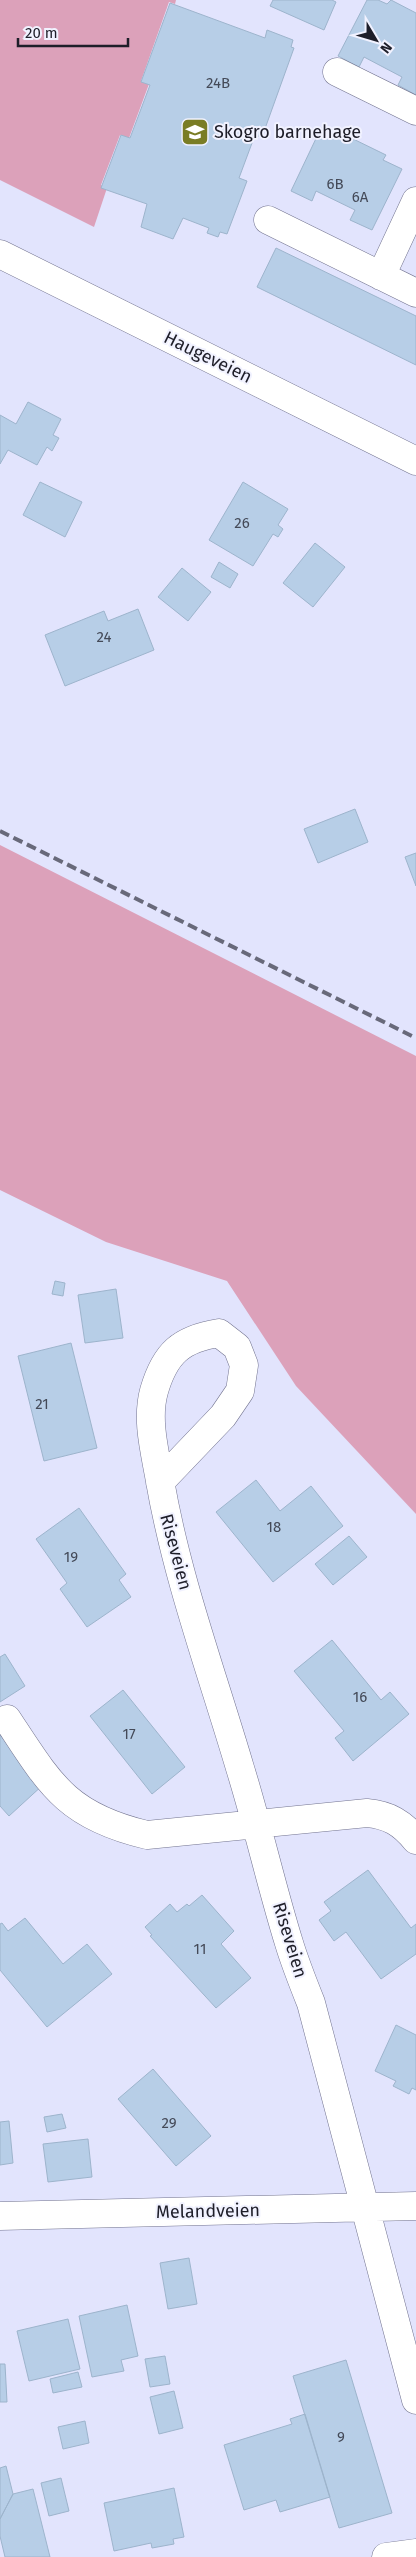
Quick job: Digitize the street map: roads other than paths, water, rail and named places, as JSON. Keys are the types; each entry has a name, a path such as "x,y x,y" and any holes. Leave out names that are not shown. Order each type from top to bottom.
{"street":[{"path":"337,72 416,111"},
{"path":"381,276 416,201"},
{"path":"268,220 416,293"},
{"name":"Haugeveien","path":"0,254 416,462"},
{"name":"Riseveien","path":"160,1482 223,1416 240,1390 244,1365 237,1347 219,1333 197,1337 179,1347 165,1362 156,1385 151,1432 164,1511 189,1604 257,1824 289,1944 311,2003 416,2400"},
{"path":"6,1719 50,1783 68,1800 89,1815 118,1828 147,1835 367,1813 384,1815 398,1822 416,1840"},
{"name":"Melandveien","path":"0,2216 416,2206"},
{"path":"386,2557 416,2553"}],"railway":[{"path":"0,831 416,1038"}],"place":[{"name":"Skogro barnehage","path":"195,132"}]}
